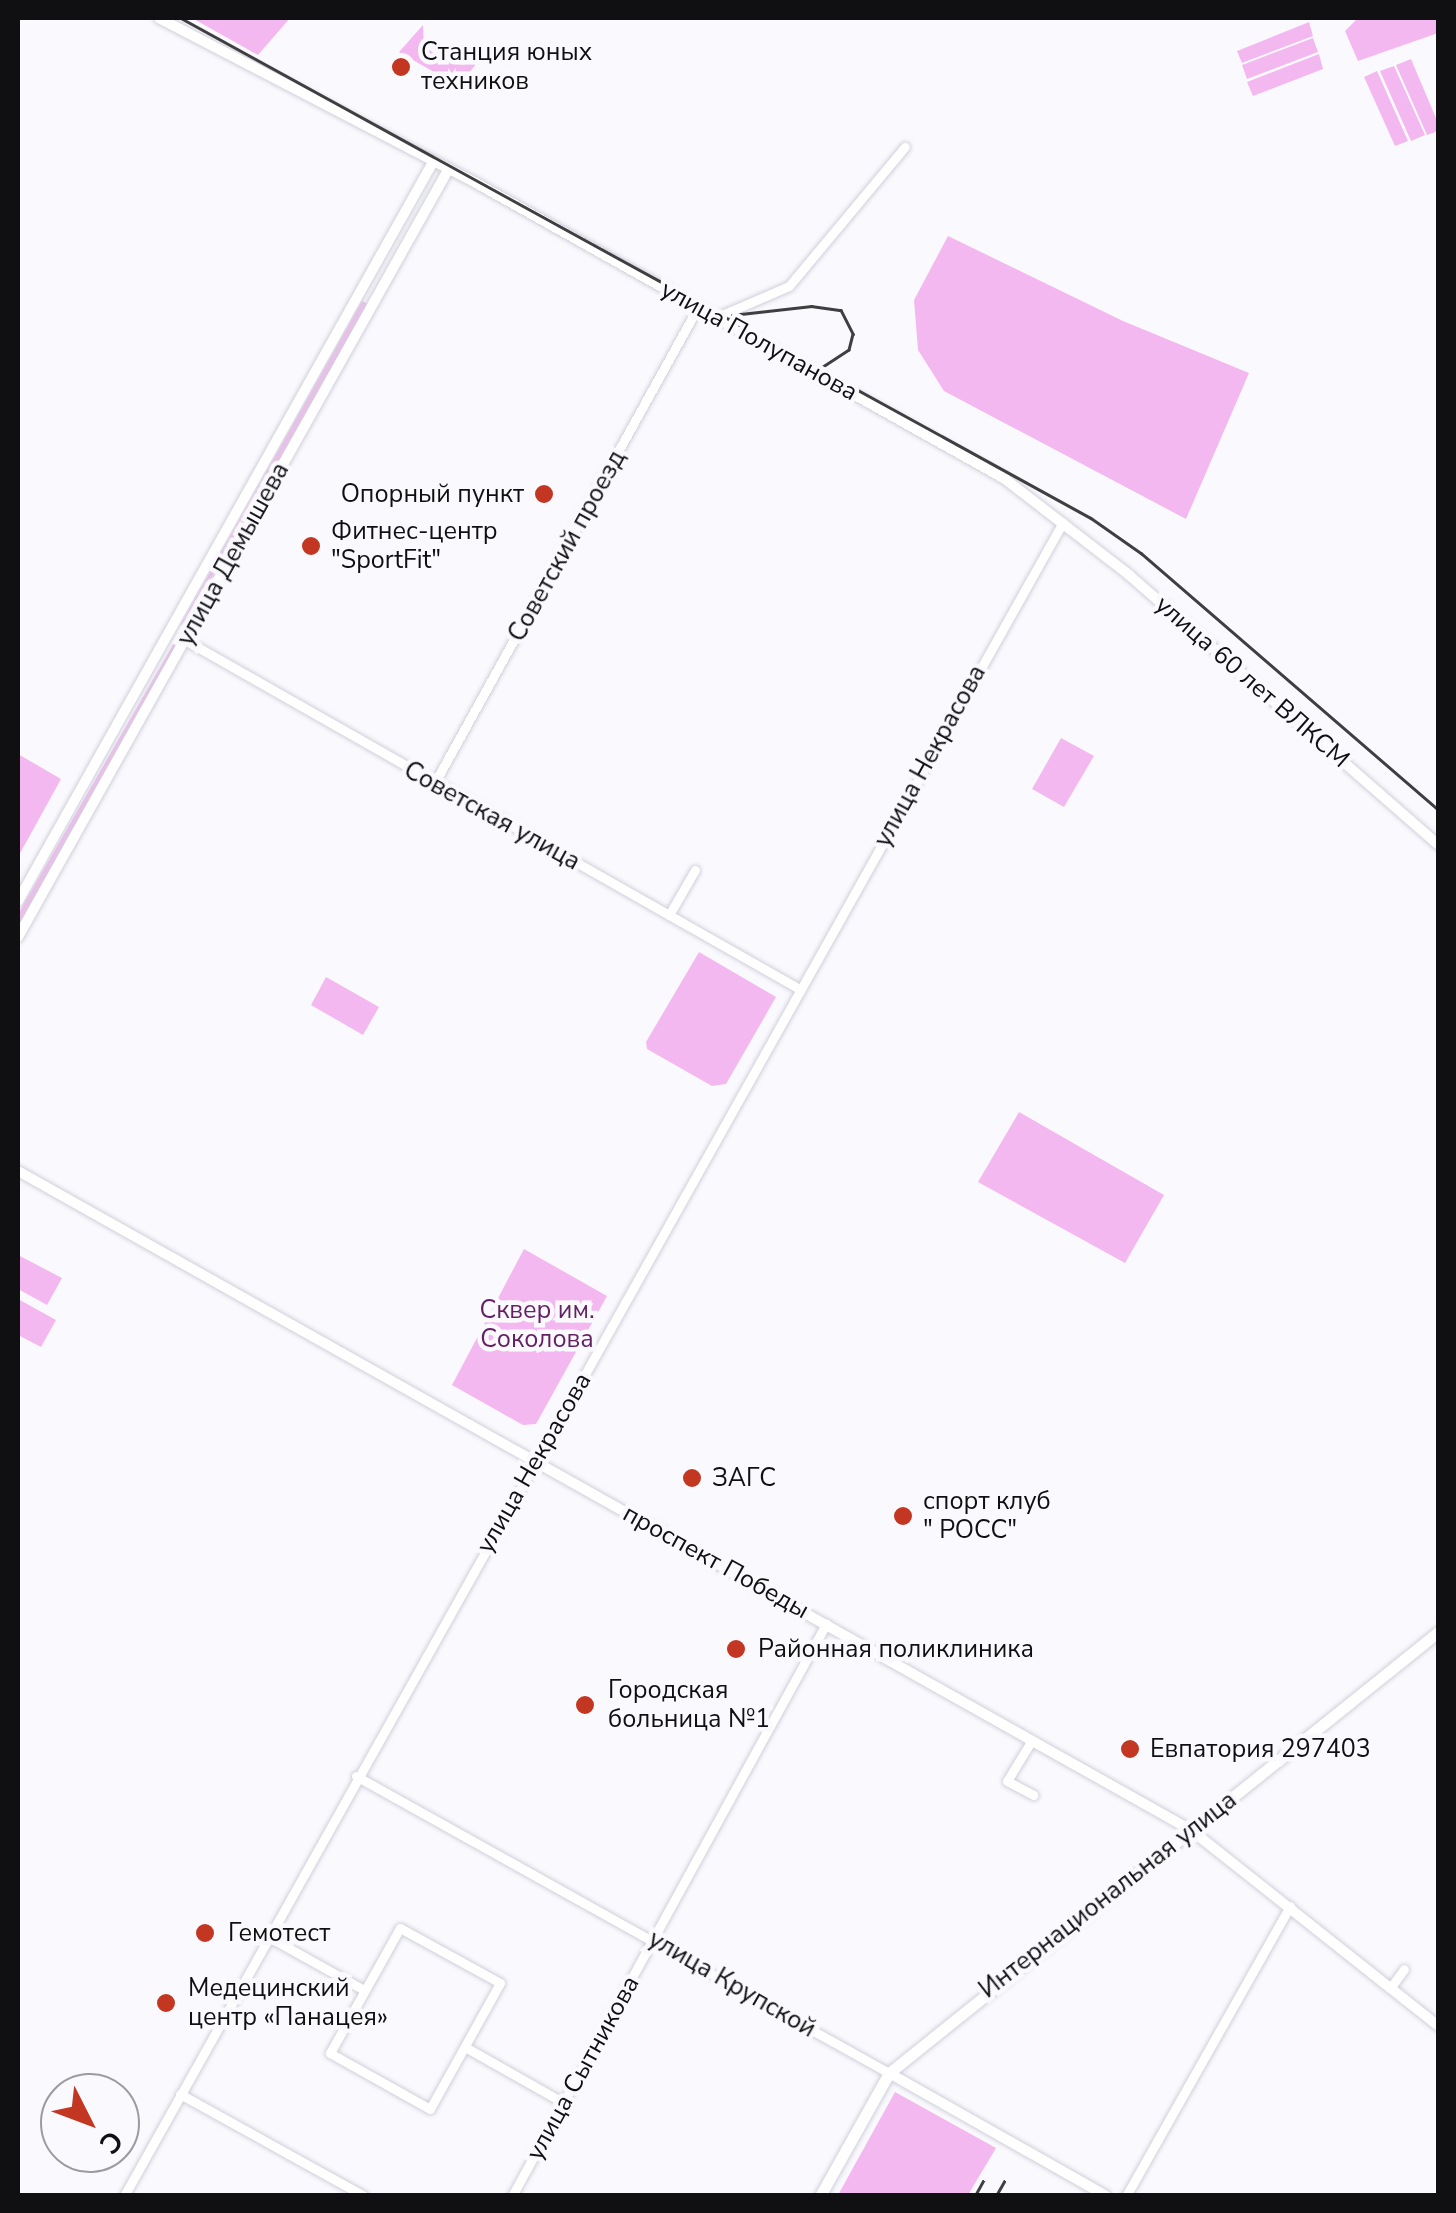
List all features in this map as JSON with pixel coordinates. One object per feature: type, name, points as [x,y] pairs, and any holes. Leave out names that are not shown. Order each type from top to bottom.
[{"type":"main road","name":"Интернациональная улица","points":[[820,2196],[888,2074],[1438,1632]]},
{"type":"street","points":[[159,18],[433,162]]},
{"type":"street","points":[[717,316],[790,286],[905,147]]},
{"type":"street","name":"улица Полупанова","points":[[433,162],[1005,479],[1063,522]]},
{"type":"street","name":"улица Демышева","points":[[18,901],[433,162]]},
{"type":"street","name":"улица Демышева","points":[[18,937],[448,170]]},
{"type":"street","points":[[362,290],[376,298]]},
{"type":"street","name":"Советский проезд","points":[[434,784],[698,307]]},
{"type":"street","name":"улица 60 лет ВЛКСМ","points":[[1063,522],[1438,846]]},
{"type":"street","name":"улица Некрасова","points":[[124,2196],[356,1776],[1063,522]]},
{"type":"street","points":[[169,634],[186,640]]},
{"type":"street","name":"Советская улица","points":[[186,640],[801,990]]},
{"type":"street","points":[[668,916],[695,870]]},
{"type":"street","name":"проспект Победы","points":[[18,1170],[1190,1830],[1438,2026]]},
{"type":"street","name":"улица Сытникова","points":[[512,2196],[826,1624]]},
{"type":"street","points":[[1032,1740],[1007,1781],[1033,1795]]},
{"type":"street","name":"улица Крупской","points":[[356,1776],[655,1940],[1091,2192],[1106,2196]]},
{"type":"street","points":[[1126,2196],[1290,1906]]},
{"type":"street","points":[[400,1928],[500,1983],[465,2047],[430,2108],[330,2054],[400,1928]]},
{"type":"street","points":[[267,1936],[364,1990]]},
{"type":"street","points":[[1391,1987],[1404,1969]]},
{"type":"street","points":[[465,2047],[564,2103]]},
{"type":"street","points":[[180,2094],[364,2196]]},
{"type":"green space","points":[[192,18],[290,18],[258,55]]},
{"type":"green space","points":[[1358,18],[1438,18],[1438,33],[1358,61],[1345,31]]},
{"type":"green space","points":[[1309,22],[1313,36],[1242,63],[1237,51]]},
{"type":"green space","points":[[423,25],[424,46],[439,57],[483,56],[462,81],[455,84],[399,52]]},
{"type":"green space","points":[[1313,38],[1318,52],[1247,79],[1242,65]]},
{"type":"green space","points":[[1319,54],[1323,69],[1253,96],[1247,82]]},
{"type":"green space","points":[[1411,59],[1438,123],[1438,131],[1427,135],[1396,65]]},
{"type":"green space","points":[[1394,66],[1425,135],[1411,141],[1380,71]]},
{"type":"green space","points":[[1377,71],[1408,141],[1395,146],[1364,77]]},
{"type":"green space","points":[[948,236],[1123,321],[1249,373],[1186,519],[944,391],[918,350],[914,300]]},
{"type":"green space","points":[[362,301],[368,304],[183,628],[181,624]]},
{"type":"green space","points":[[174,643],[176,648],[18,927],[18,914]]},
{"type":"green space","points":[[1061,738],[1094,756],[1064,807],[1032,789]]},
{"type":"green space","points":[[18,754],[61,779],[18,857]]},
{"type":"green space","points":[[699,952],[776,997],[726,1084],[712,1086],[647,1049],[646,1042]]},
{"type":"green space","points":[[326,977],[379,1007],[363,1035],[311,1005]]},
{"type":"green space","points":[[1019,1112],[1164,1195],[1125,1263],[978,1182]]},
{"type":"green space","name":"Сквер им. Соколова","points":[[524,1249],[607,1296],[536,1424],[523,1425],[452,1385]]},
{"type":"green space","points":[[18,1255],[62,1278],[47,1305],[18,1289]]},
{"type":"green space","points":[[18,1299],[56,1320],[41,1347],[18,1335]]},
{"type":"green space","points":[[895,2092],[996,2148],[968,2195],[838,2195]]},
{"type":"tram line","points":[[181,18],[1091,518],[1141,553],[1438,809]]},
{"type":"tram line","points":[[732,315],[811,306],[841,310],[853,334],[849,350],[824,366]]},
{"type":"railway","points":[[975,2196],[991,2167]]},
{"type":"railway","points":[[996,2196],[1008,2175]]},
{"type":"place","name":"Станция юных техников","points":[[401,67]]},
{"type":"place","name":"Опорный пункт","points":[[544,494]]},
{"type":"place","name":"Фитнес-центр \"SportFit\"","points":[[311,546]]},
{"type":"place","name":"ЗАГС","points":[[692,1478]]},
{"type":"place","name":"спорт клуб \" РОСС\"","points":[[903,1516]]},
{"type":"place","name":"Районная поликлиника","points":[[736,1649]]},
{"type":"place","name":"Городская больница №1","points":[[585,1705]]},
{"type":"place","name":"Евпатория 297403","points":[[1130,1749]]},
{"type":"place","name":"Гемотест","points":[[205,1933]]},
{"type":"place","name":"Медецинский центр «Панацея»","points":[[166,2003]]}]
